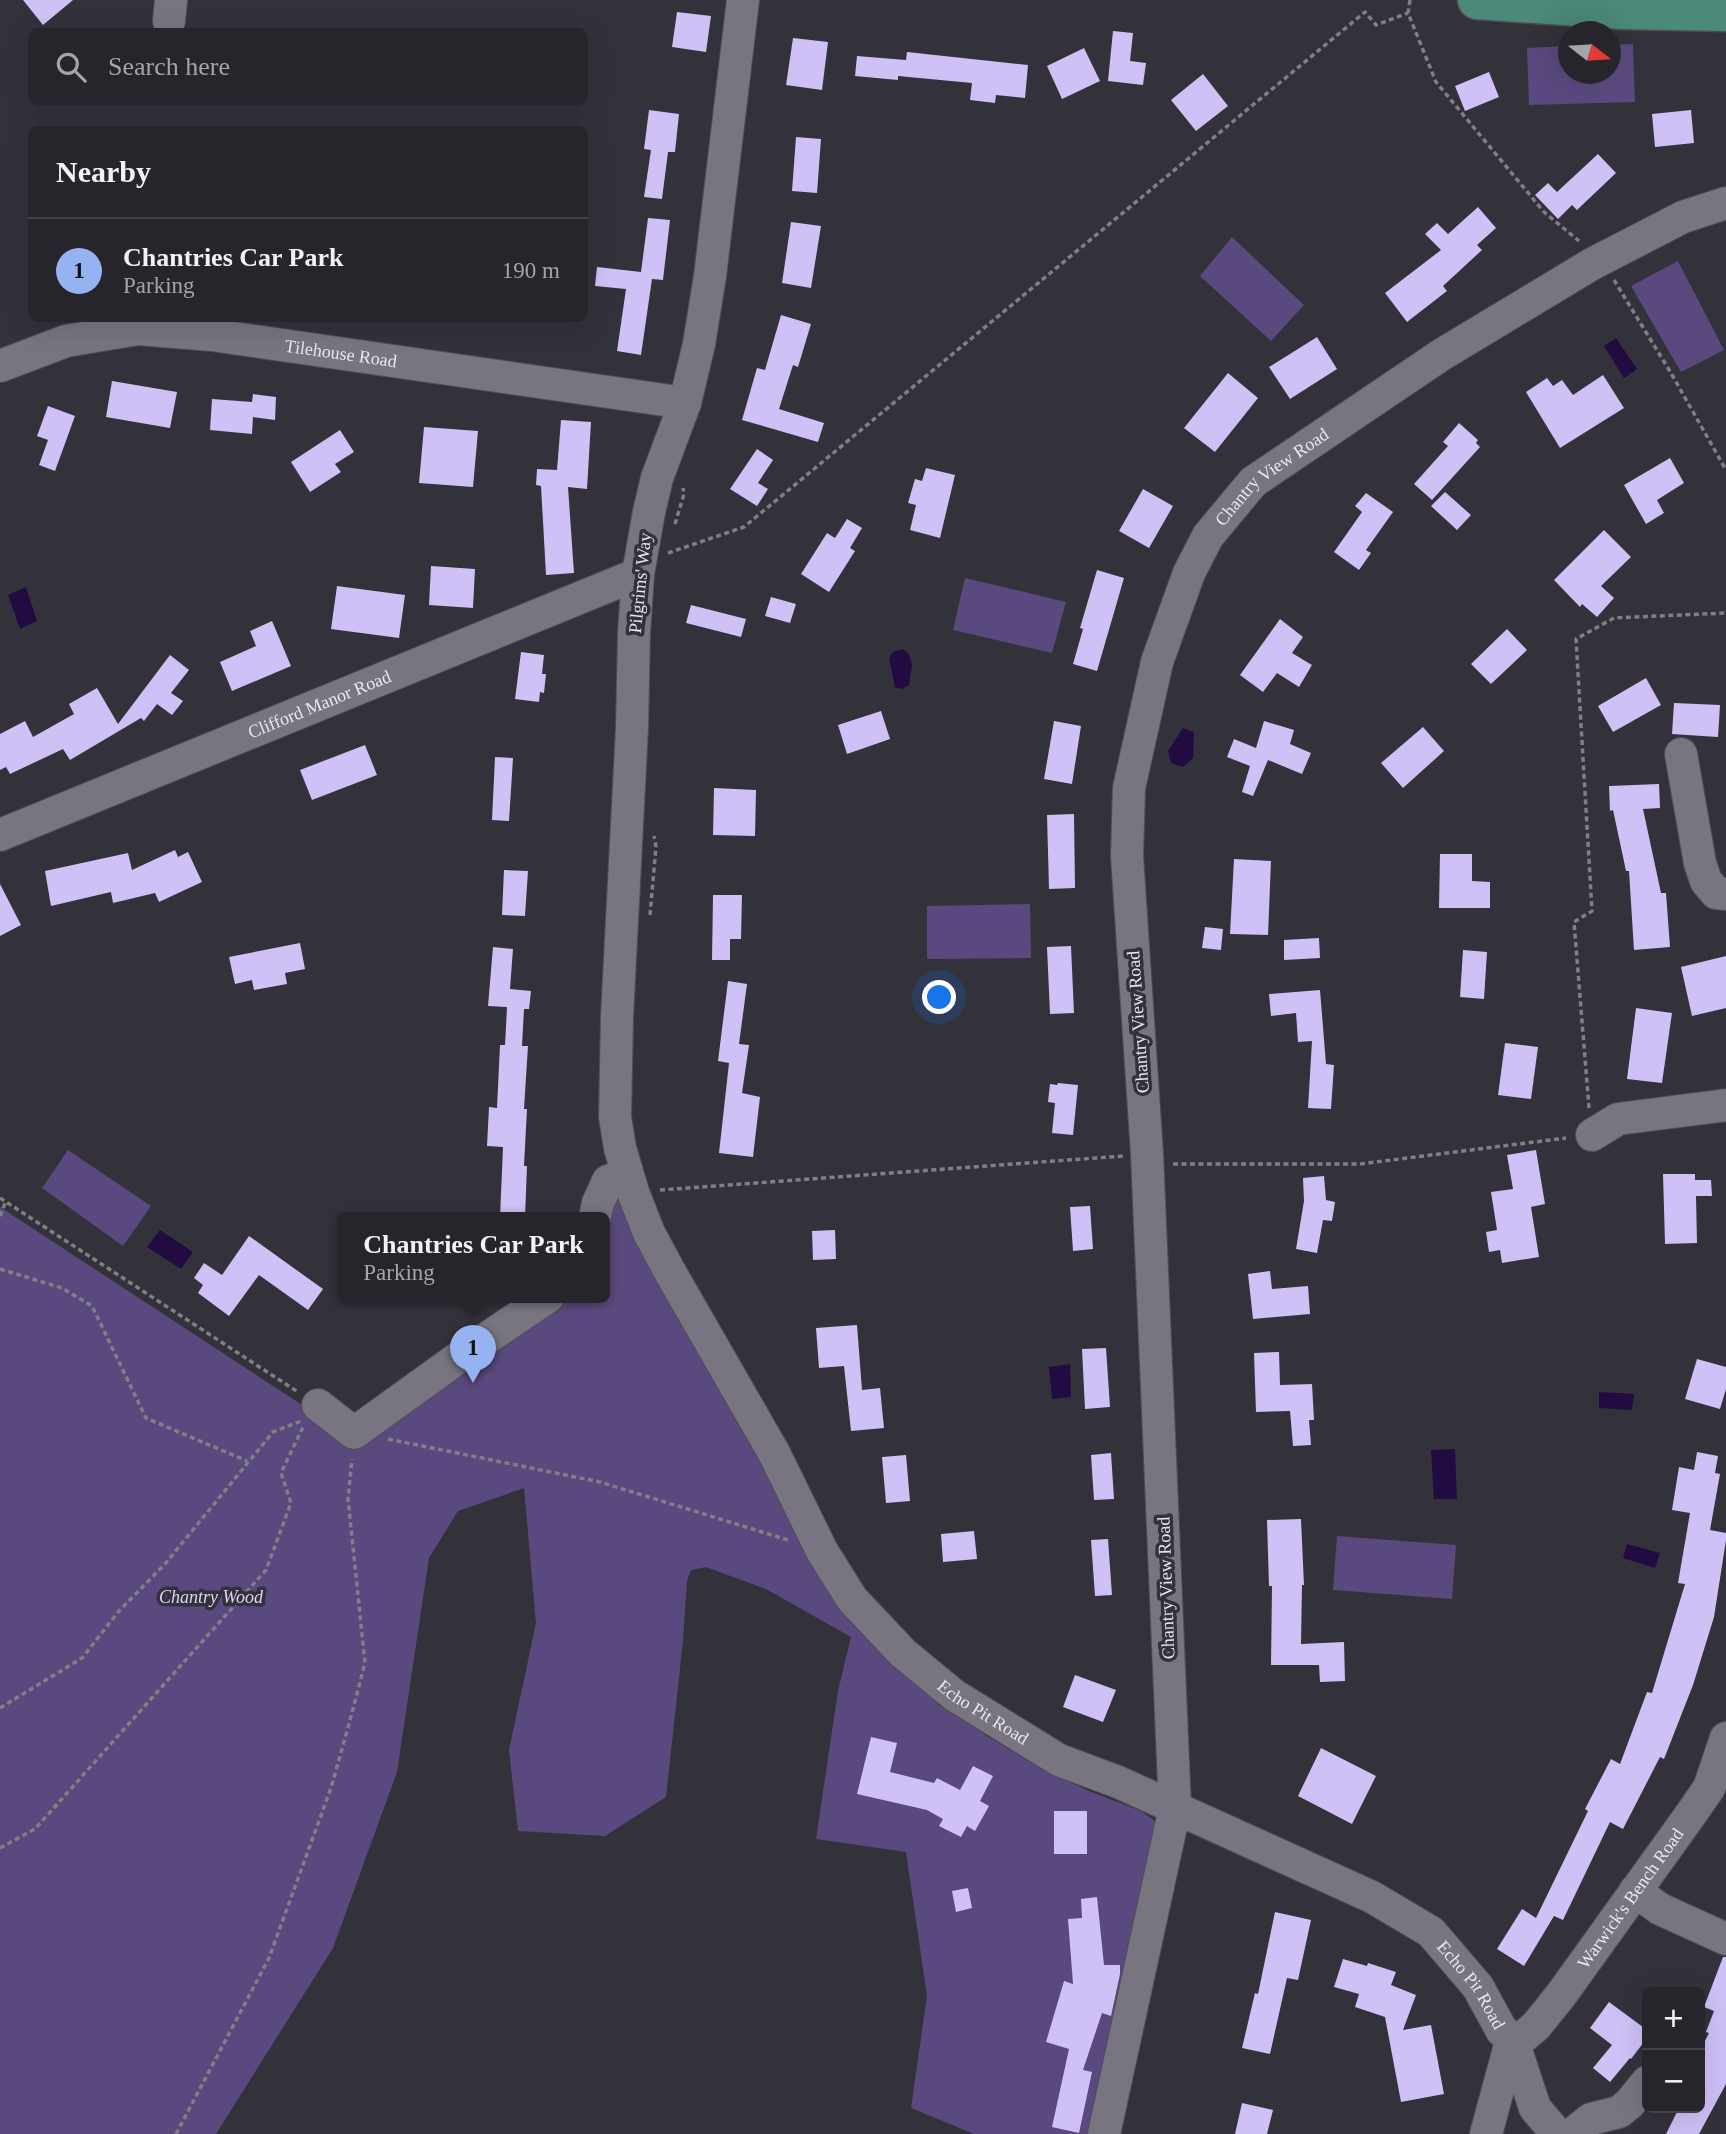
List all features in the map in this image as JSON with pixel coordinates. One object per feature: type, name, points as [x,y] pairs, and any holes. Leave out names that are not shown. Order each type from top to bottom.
[{"type":"main road","points":[[1477,0],[1623,10],[1726,12]]},
{"type":"street","name":"Pilgrims' Way","points":[[630,1183],[615,1117],[634,634],[640,560],[657,478],[685,403],[699,344],[743,0]]},
{"type":"street","name":"Chantry View Road","points":[[1104,2134],[1175,1808],[1147,1154],[1128,856],[1128,799],[1157,662],[1189,573],[1208,536],[1253,482],[1441,355],[1601,259],[1683,217],[1726,203]]},
{"type":"street","name":"Tilehouse Road","points":[[0,366],[66,341],[138,329],[212,335],[685,403]]},
{"type":"street","name":"Clifford Manor Road","points":[[0,835],[640,560]]},
{"type":"street","points":[[1681,754],[1700,863],[1706,881],[1716,893],[1726,894]]},
{"type":"street","points":[[1592,1135],[1618,1119],[1726,1105]]},
{"type":"street","points":[[596,1212],[608,1181],[630,1183]]},
{"type":"street","name":"Echo Pit Road","points":[[630,1183],[659,1253],[774,1453],[822,1551],[852,1599],[904,1653],[954,1695],[1059,1760],[1118,1782],[1372,1897],[1431,1932],[1478,1987],[1502,2031],[1512,2039],[1535,2108],[1557,2134]]},
{"type":"street","points":[[318,1405],[354,1433],[396,1412],[506,1333],[541,1303]]},
{"type":"street","name":"Warwick's Bench Road","points":[[1512,2039],[1524,2036],[1536,2026],[1709,1788],[1726,1738]]},
{"type":"street","points":[[1635,1891],[1660,1909],[1726,1939]]},
{"type":"street","points":[[1486,2134],[1512,2039]]},
{"type":"street","points":[[1572,2134],[1591,2119],[1619,2112],[1642,2088]]},
{"type":"path","points":[[1410,0],[1408,13],[1436,82],[1544,212],[1601,259],[1671,373],[1726,470]]},
{"type":"path","points":[[640,560],[670,553],[744,527],[1365,12],[1376,26],[1408,13]]},
{"type":"path","points":[[630,1183],[1147,1154],[1160,1164],[1360,1164],[1592,1135],[1574,922],[1592,911],[1576,639],[1614,618],[1726,613]]},
{"type":"path","points":[[0,1198],[318,1405]]},
{"type":"path","points":[[0,1216],[6,1201]]},
{"type":"path","points":[[0,1269],[62,1288],[92,1306],[146,1418],[247,1461]]},
{"type":"path","points":[[0,1708],[82,1658],[119,1611],[173,1554],[272,1432],[306,1419],[281,1473],[290,1503],[266,1570],[34,1829],[0,1848]]},
{"type":"path","points":[[176,2134],[269,1958],[331,1788],[365,1663],[348,1499],[354,1433],[436,1447],[600,1482],[822,1551]]},
{"type":"green space","points":[[1633,44],[1635,102],[1529,105],[1527,48],[1558,46],[1558,84],[1621,84],[1621,45]]},
{"type":"green space","points":[[1232,237],[1304,305],[1271,341],[1200,276]]},
{"type":"green space","points":[[1678,261],[1724,350],[1681,372],[1631,286]]},
{"type":"green space","points":[[965,578],[1066,602],[1052,653],[953,630]]},
{"type":"green space","points":[[1030,904],[1031,958],[927,959],[927,906]]},
{"type":"green space","points":[[68,1150],[151,1206],[123,1246],[42,1188]]},
{"type":"green space","name":"Chantry Wood","points":[[622,1191],[624,1200],[927,1691],[940,1706],[1042,1769],[1141,1811],[1158,1823],[1092,2134],[974,2134],[911,2108],[927,1996],[906,1852],[816,1839],[838,1691],[851,1637],[766,1589],[706,1567],[691,1570],[687,1581],[666,1797],[605,1836],[518,1831],[509,1750],[536,1623],[524,1488],[458,1511],[429,1558],[397,1772],[333,1948],[216,2134],[0,2134],[0,1207],[348,1435],[513,1303],[610,1303],[610,1212],[607,1212]]},
{"type":"green space","points":[[1337,1536],[1456,1545],[1452,1599],[1333,1590]]},
{"type":"shaded area","points":[[1616,338],[1637,369],[1624,378],[1604,346]]},
{"type":"shaded area","points":[[26,587],[37,621],[20,629],[8,595]]},
{"type":"shaded area","points":[[903,649],[909,654],[912,665],[909,685],[902,689],[895,687],[889,658],[893,652]]},
{"type":"shaded area","points":[[1183,728],[1194,732],[1193,758],[1183,767],[1171,763],[1168,751]]},
{"type":"shaded area","points":[[160,1230],[193,1252],[181,1269],[147,1247]]},
{"type":"shaded area","points":[[1070,1364],[1071,1397],[1052,1399],[1049,1367]]},
{"type":"shaded area","points":[[1599,1392],[1634,1394],[1632,1410],[1599,1408]]},
{"type":"shaded area","points":[[1455,1449],[1457,1499],[1434,1499],[1431,1450]]},
{"type":"shaded area","points":[[1627,1544],[1660,1553],[1655,1568],[1623,1558]]},
{"type":"building","points":[[23,0],[73,0],[43,25]]},
{"type":"building","points":[[677,12],[711,16],[706,52],[672,47]]},
{"type":"building","points":[[1113,31],[1133,33],[1130,61],[1146,63],[1143,85],[1108,81]]},
{"type":"building","points":[[793,38],[828,42],[822,90],[786,85]]},
{"type":"building","points":[[1084,48],[1100,81],[1062,99],[1047,66]]},
{"type":"building","points":[[907,52],[1028,65],[1025,98],[996,95],[995,103],[970,100],[972,83],[898,76],[898,80],[855,76],[857,56],[906,60]]},
{"type":"building","points":[[1489,72],[1499,97],[1465,111],[1455,86]]},
{"type":"building","points":[[1203,74],[1228,106],[1196,131],[1171,100]]},
{"type":"building","points":[[649,110],[679,114],[675,152],[668,152],[662,199],[644,197],[651,150],[644,149]]},
{"type":"building","points":[[1691,110],[1694,143],[1655,147],[1652,114]]},
{"type":"building","points":[[796,137],[821,139],[817,193],[792,191]]},
{"type":"building","points":[[1598,154],[1616,173],[1577,210],[1572,205],[1558,219],[1535,195],[1548,183],[1557,192]]},
{"type":"building","points":[[1478,207],[1496,228],[1477,245],[1482,250],[1443,286],[1447,291],[1407,322],[1385,293],[1441,250],[1425,234],[1437,223],[1448,234]]},
{"type":"building","points":[[648,218],[670,220],[663,280],[652,279],[641,355],[617,351],[626,289],[595,286],[597,267],[641,272]]},
{"type":"building","points":[[791,222],[821,226],[811,288],[782,283]]},
{"type":"building","points":[[781,315],[811,324],[798,367],[793,365],[779,409],[824,423],[818,442],[742,420],[757,368],[765,370]]},
{"type":"building","points":[[1317,337],[1337,369],[1290,399],[1269,367]]},
{"type":"building","points":[[1228,373],[1258,398],[1215,452],[1184,428]]},
{"type":"building","points":[[1603,375],[1624,408],[1560,448],[1526,392],[1547,378],[1553,386],[1562,380],[1573,395]]},
{"type":"building","points":[[112,381],[177,392],[170,428],[106,417]]},
{"type":"building","points":[[253,394],[276,397],[275,420],[253,417],[252,434],[210,430],[212,399],[252,402]]},
{"type":"building","points":[[48,406],[75,416],[55,471],[39,465],[48,440],[37,436]]},
{"type":"building","points":[[561,420],[591,422],[587,489],[568,487],[574,573],[546,575],[541,486],[536,485],[537,469],[557,470]]},
{"type":"building","points":[[1459,423],[1478,440],[1476,443],[1480,447],[1432,500],[1414,484],[1448,446],[1443,442]]},
{"type":"building","points":[[424,427],[478,431],[473,487],[419,483]]},
{"type":"building","points":[[340,430],[354,452],[335,464],[341,472],[310,492],[291,462]]},
{"type":"building","points":[[757,449],[773,460],[758,483],[768,489],[757,506],[730,489]]},
{"type":"building","points":[[1670,458],[1684,483],[1657,500],[1664,513],[1646,524],[1624,485]]},
{"type":"building","points":[[926,468],[955,475],[940,538],[910,530],[916,505],[908,503],[915,479],[922,481]]},
{"type":"building","points":[[1143,489],[1173,506],[1149,548],[1119,531]]},
{"type":"building","points":[[1445,492],[1471,515],[1457,530],[1431,506]]},
{"type":"building","points":[[1366,493],[1393,512],[1366,550],[1371,553],[1359,570],[1334,552],[1362,512],[1355,506]]},
{"type":"building","points":[[847,519],[862,528],[850,548],[855,551],[829,592],[801,574],[827,533],[835,538]]},
{"type":"building","points":[[1604,530],[1631,557],[1601,586],[1614,598],[1597,617],[1582,604],[1580,607],[1554,580]]},
{"type":"building","points":[[431,566],[475,569],[473,608],[429,605]]},
{"type":"building","points":[[1097,570],[1124,578],[1097,671],[1073,664],[1083,629],[1080,628]]},
{"type":"building","points":[[337,586],[405,595],[399,638],[331,629]]},
{"type":"building","points":[[771,597],[796,604],[790,623],[765,616]]},
{"type":"building","points":[[691,605],[746,619],[741,637],[686,623]]},
{"type":"building","points":[[1280,619],[1303,637],[1292,653],[1312,665],[1299,687],[1277,673],[1263,692],[1240,675]]},
{"type":"building","points":[[272,621],[291,666],[232,691],[220,662],[256,646],[250,631]]},
{"type":"building","points":[[1507,629],[1527,650],[1491,684],[1471,664]]},
{"type":"building","points":[[521,652],[544,655],[544,693],[540,692],[539,702],[515,699]]},
{"type":"building","points":[[170,655],[189,670],[171,693],[183,701],[172,715],[157,704],[144,721],[141,718],[70,760],[63,749],[10,774],[6,767],[0,770],[0,734],[25,721],[33,737],[74,714],[69,704],[97,688],[118,724]]},
{"type":"building","points":[[1646,678],[1661,705],[1613,732],[1598,706]]},
{"type":"building","points":[[1674,703],[1720,705],[1718,737],[1672,734]]},
{"type":"building","points":[[881,711],[890,739],[847,754],[838,725]]},
{"type":"building","points":[[1054,721],[1081,726],[1072,784],[1044,779]]},
{"type":"building","points":[[1264,721],[1294,730],[1290,744],[1311,753],[1302,774],[1268,760],[1253,796],[1242,792],[1250,766],[1227,757],[1234,739],[1256,748]]},
{"type":"building","points":[[1423,727],[1444,751],[1403,788],[1381,763]]},
{"type":"building","points":[[365,745],[377,775],[312,800],[300,770]]},
{"type":"building","points":[[495,757],[513,758],[509,821],[492,820]]},
{"type":"building","points":[[1659,784],[1660,808],[1643,809],[1661,893],[1666,893],[1670,947],[1634,950],[1629,871],[1626,871],[1613,810],[1610,811],[1609,786]]},
{"type":"building","points":[[714,788],[756,790],[755,836],[713,835]]},
{"type":"building","points":[[1074,814],[1075,888],[1049,889],[1047,815]]},
{"type":"building","points":[[175,850],[178,857],[188,852],[202,882],[159,902],[155,893],[113,903],[111,892],[51,906],[45,871],[128,853],[132,870]]},
{"type":"building","points":[[1440,854],[1472,854],[1472,881],[1490,882],[1490,908],[1439,908]]},
{"type":"building","points":[[1234,859],[1271,861],[1268,935],[1230,934]]},
{"type":"building","points":[[504,870],[528,871],[525,916],[502,915]]},
{"type":"building","points":[[0,884],[21,925],[0,936]]},
{"type":"building","points":[[713,895],[742,895],[741,939],[730,939],[730,960],[712,960]]},
{"type":"building","points":[[1205,927],[1223,929],[1221,950],[1202,948]]},
{"type":"building","points":[[1319,938],[1320,958],[1284,960],[1284,940]]},
{"type":"building","points":[[300,943],[305,969],[285,973],[287,984],[254,990],[252,980],[235,984],[229,957]]},
{"type":"building","points":[[1071,946],[1074,1013],[1050,1014],[1047,947]]},
{"type":"building","points":[[493,947],[513,949],[510,989],[531,991],[529,1009],[524,1009],[522,1046],[528,1046],[524,1109],[527,1109],[525,1212],[500,1212],[503,1147],[487,1146],[489,1107],[497,1108],[500,1045],[505,1045],[507,1007],[488,1006]]},
{"type":"building","points":[[1463,950],[1487,952],[1484,999],[1460,997]]},
{"type":"building","points":[[1726,956],[1726,1008],[1692,1016],[1681,967]]},
{"type":"building","points":[[728,981],[747,984],[739,1044],[749,1045],[742,1093],[760,1097],[753,1157],[719,1153],[729,1063],[718,1061]]},
{"type":"building","points":[[1320,990],[1326,1064],[1334,1065],[1331,1109],[1308,1108],[1312,1041],[1298,1042],[1296,1013],[1271,1016],[1269,994]]},
{"type":"building","points":[[1636,1008],[1672,1013],[1662,1083],[1627,1079]]},
{"type":"building","points":[[1505,1043],[1538,1047],[1531,1099],[1498,1095]]},
{"type":"building","points":[[1050,1084],[1078,1085],[1073,1135],[1052,1133],[1055,1103],[1048,1102]]},
{"type":"building","points":[[1536,1150],[1545,1204],[1531,1207],[1539,1257],[1502,1263],[1500,1250],[1489,1252],[1486,1232],[1497,1230],[1491,1192],[1513,1189],[1507,1155]]},
{"type":"building","points":[[1663,1174],[1695,1174],[1695,1180],[1711,1180],[1712,1196],[1696,1196],[1697,1243],[1665,1244]]},
{"type":"building","points":[[1324,1176],[1326,1200],[1335,1202],[1332,1221],[1323,1220],[1317,1253],[1296,1249],[1304,1201],[1303,1178]]},
{"type":"building","points":[[1090,1206],[1093,1249],[1073,1251],[1070,1207]]},
{"type":"building","points":[[835,1230],[836,1259],[813,1260],[812,1231]]},
{"type":"building","points":[[249,1236],[323,1289],[308,1310],[259,1275],[229,1316],[198,1293],[203,1285],[194,1278],[204,1263],[222,1275]]},
{"type":"building","points":[[1270,1271],[1272,1289],[1308,1286],[1310,1314],[1253,1319],[1248,1274]]},
{"type":"building","points":[[857,1325],[862,1390],[880,1388],[884,1428],[851,1431],[844,1366],[819,1368],[816,1328]]},
{"type":"building","points":[[1106,1348],[1110,1407],[1085,1409],[1082,1349]]},
{"type":"building","points":[[1279,1352],[1280,1385],[1312,1384],[1314,1420],[1309,1420],[1311,1445],[1293,1446],[1290,1411],[1256,1412],[1254,1353]]},
{"type":"building","points":[[1697,1359],[1726,1367],[1726,1389],[1720,1409],[1685,1399]]},
{"type":"building","points":[[1697,1452],[1718,1456],[1715,1473],[1720,1474],[1710,1530],[1726,1533],[1726,1540],[1714,1617],[1693,1685],[1664,1759],[1660,1757],[1623,1829],[1610,1822],[1563,1920],[1554,1916],[1524,1966],[1497,1949],[1522,1909],[1536,1918],[1588,1811],[1585,1809],[1611,1759],[1620,1764],[1647,1692],[1652,1693],[1685,1584],[1678,1583],[1690,1513],[1672,1510],[1679,1467],[1694,1470]]},
{"type":"building","points":[[1111,1453],[1114,1499],[1094,1500],[1091,1455]]},
{"type":"building","points":[[906,1455],[910,1501],[886,1503],[882,1457]]},
{"type":"building","points":[[1301,1519],[1304,1585],[1301,1644],[1344,1642],[1345,1681],[1320,1682],[1319,1665],[1271,1665],[1272,1586],[1269,1586],[1267,1520]]},
{"type":"building","points":[[974,1531],[977,1559],[943,1562],[941,1534]]},
{"type":"building","points":[[1108,1539],[1112,1595],[1095,1596],[1091,1540]]},
{"type":"building","points":[[1075,1675],[1116,1690],[1103,1722],[1063,1707]]},
{"type":"building","points":[[871,1737],[897,1743],[890,1772],[934,1783],[937,1778],[960,1790],[973,1766],[993,1776],[980,1801],[989,1806],[975,1831],[967,1826],[961,1837],[939,1826],[943,1819],[927,1810],[857,1794]]},
{"type":"building","points":[[1321,1748],[1376,1776],[1352,1824],[1298,1796]]},
{"type":"building","points":[[1054,1811],[1087,1811],[1087,1854],[1054,1854]]},
{"type":"building","points":[[968,1888],[972,1908],[956,1912],[952,1891]]},
{"type":"building","points":[[1097,1897],[1104,1965],[1120,1965],[1120,1974],[1111,2016],[1102,2013],[1083,2070],[1092,2072],[1079,2133],[1052,2127],[1069,2049],[1046,2042],[1064,1981],[1073,1984],[1068,1919],[1082,1918],[1081,1899]]},
{"type":"building","points":[[1275,1912],[1311,1920],[1298,1980],[1287,1978],[1270,2054],[1242,2048],[1255,1993],[1258,1994]]},
{"type":"building","points":[[1723,1957],[1726,1957],[1726,2084],[1699,2134],[1666,2134],[1676,2113],[1705,2113],[1705,2041],[1714,2011],[1705,2007]]},
{"type":"building","points":[[1343,1959],[1396,1972],[1391,1985],[1416,1995],[1403,2030],[1431,2025],[1444,2094],[1401,2102],[1385,2017],[1355,2007],[1359,1994],[1334,1987]]},
{"type":"building","points":[[1609,2002],[1642,2026],[1642,2045],[1610,2082],[1593,2068],[1612,2045],[1590,2028]]},
{"type":"building","points":[[1242,2103],[1273,2110],[1267,2134],[1235,2134]]},
{"type":"place","name":"Chantries Car Park","points":[[473,1383]]}]
